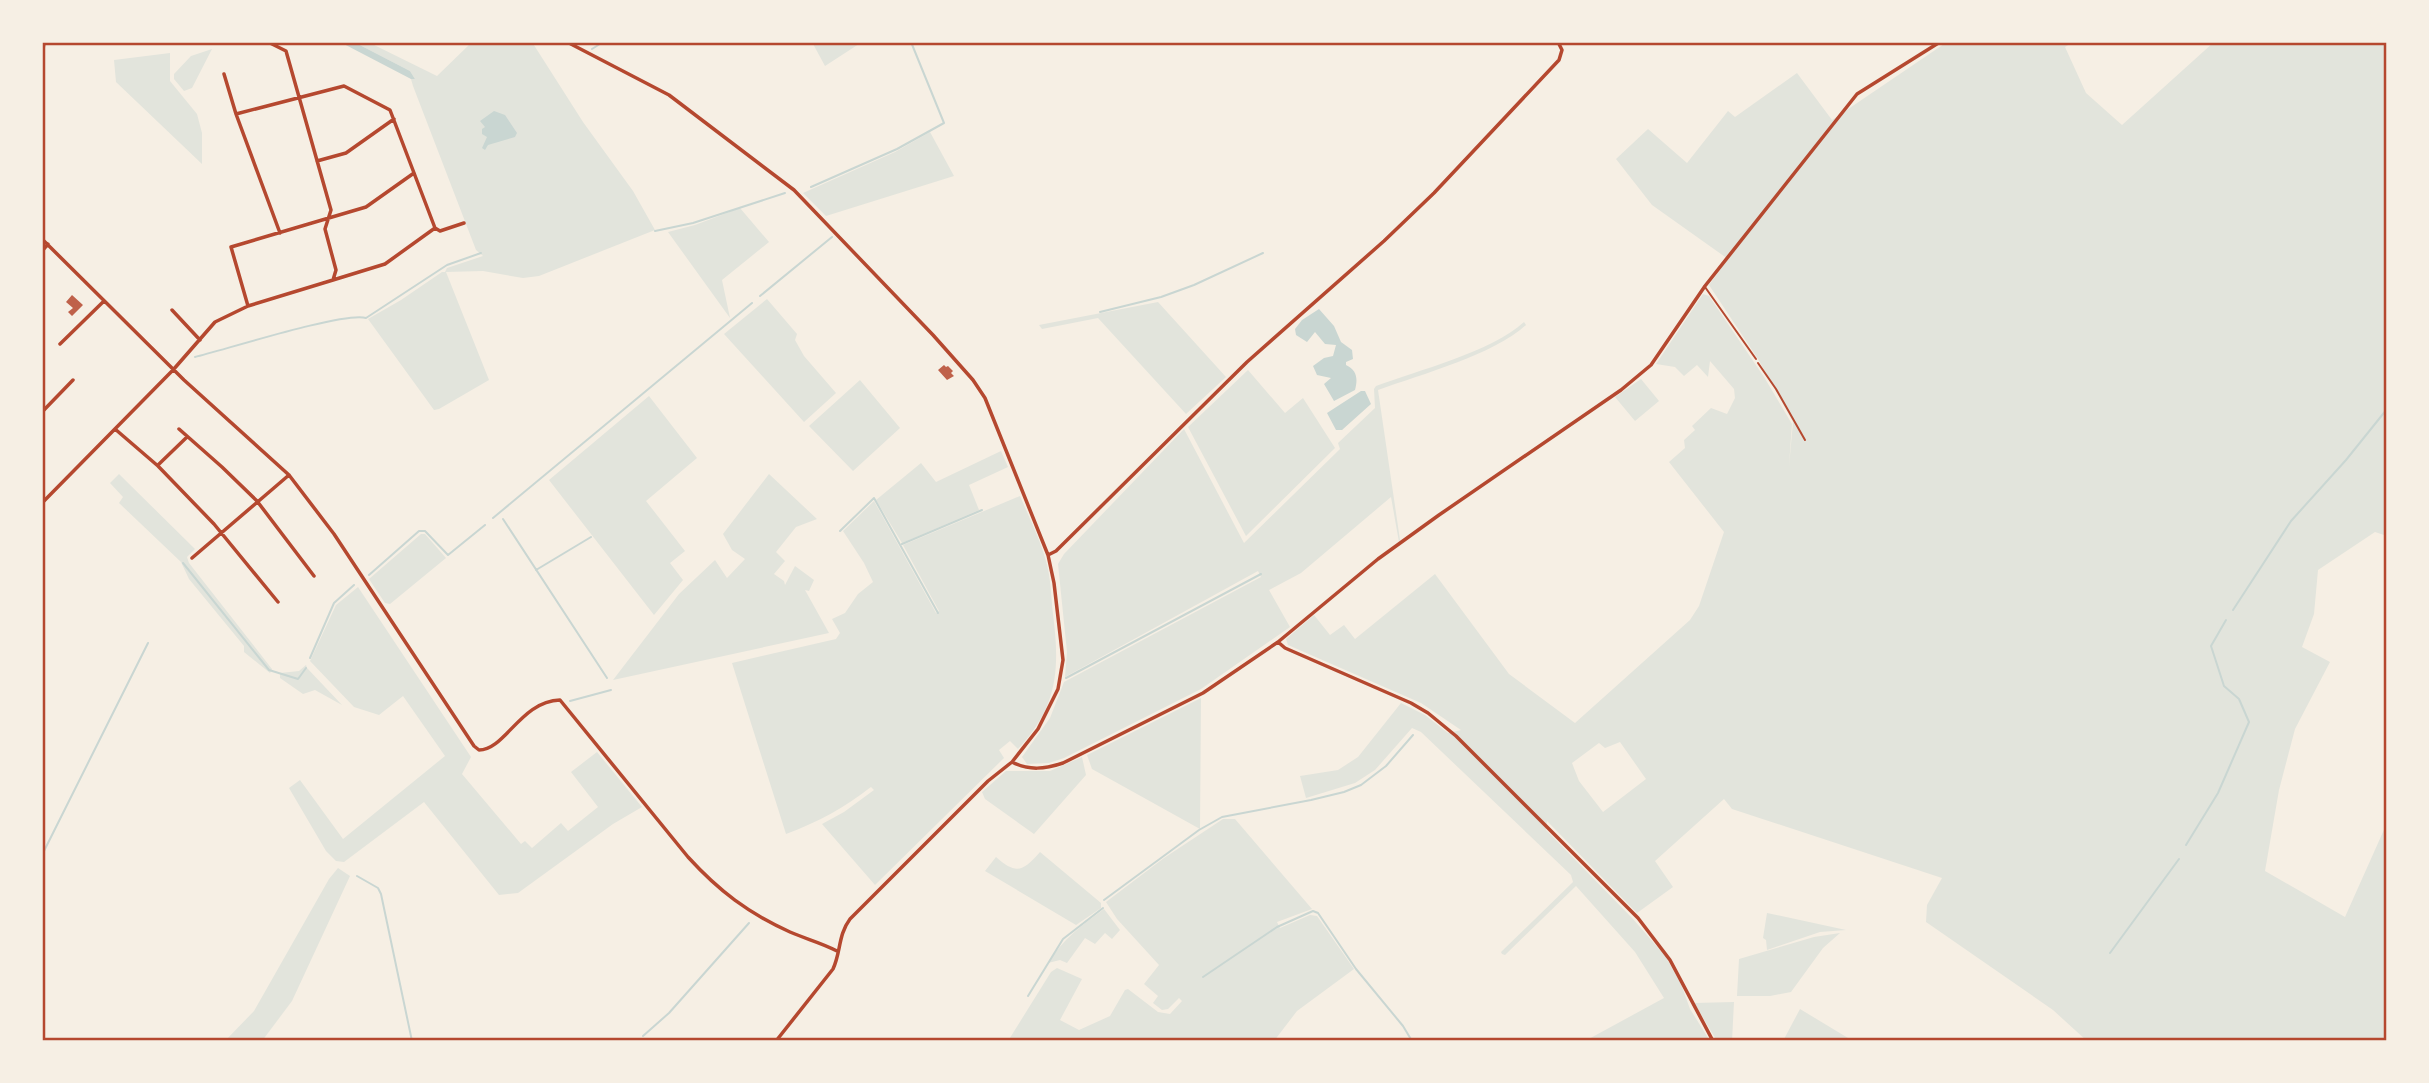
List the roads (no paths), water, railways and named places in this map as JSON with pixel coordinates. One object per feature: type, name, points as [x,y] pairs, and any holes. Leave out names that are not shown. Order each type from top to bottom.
[{"type":"street","points":[[42,57],[44,42]]},
{"type":"street","points":[[268,42],[286,51],[331,210],[325,229],[336,270],[333,280]]},
{"type":"street","points":[[567,42],[669,95],[747,153],[794,190],[886,283],[978,386],[1048,555],[1054,583],[1062,645],[1061,676],[1046,716],[1012,762],[988,780],[844,926],[833,969],[776,1041]]},
{"type":"street","points":[[1048,555],[1056,551],[1247,362],[1384,241],[1433,193],[1559,60],[1562,50],[1558,42]]},
{"type":"street","points":[[1012,762],[1022,767],[1048,768],[1203,693],[1278,642],[1378,559],[1621,390],[1651,365],[1705,286],[1857,94],[1940,42]]},
{"type":"street","points":[[224,74],[279,233]]},
{"type":"street","points":[[236,114],[344,86],[390,110],[435,228],[440,231],[464,223]]},
{"type":"street","points":[[317,161],[346,153],[394,119]]},
{"type":"street","points":[[248,306],[231,247],[366,207],[414,173]]},
{"type":"street","points":[[42,503],[173,370],[215,322],[248,306],[385,264],[435,228]]},
{"type":"street","points":[[42,239],[173,370],[289,475],[334,534],[474,746],[479,750],[489,748],[528,711],[549,700],[560,700],[710,881],[728,897],[769,922],[837,951]]},
{"type":"street","points":[[42,251],[48,244]]},
{"type":"street","points":[[60,344],[104,301]]},
{"type":"street","points":[[172,310],[200,340]]},
{"type":"street","points":[[42,412],[73,380]]},
{"type":"street","points":[[115,429],[158,466],[221,532],[278,602]]},
{"type":"street","points":[[179,429],[257,501],[314,576]]},
{"type":"street","points":[[158,466],[187,437]]},
{"type":"street","points":[[191,558],[289,475]]},
{"type":"street","points":[[1278,642],[1285,648],[1411,703],[1456,736],[1637,918],[1670,960],[1713,1041]]},
{"type":"lane","points":[[1705,286],[1756,359]]},
{"type":"waterway","points":[[592,49],[603,42]]},
{"type":"waterway","points":[[811,187],[897,149],[944,123],[911,42]]},
{"type":"waterway","points":[[655,231],[693,223],[785,193]]},
{"type":"waterway","points":[[760,296],[832,237]]},
{"type":"waterway","points":[[195,357],[311,325],[354,317],[366,318],[447,265],[481,253]]},
{"type":"waterway","points":[[1100,312],[1161,297],[1263,253]]},
{"type":"waterway","points":[[493,518],[752,303]]},
{"type":"waterway","points":[[2233,610],[2291,521],[2387,409]]},
{"type":"waterway","points":[[840,531],[874,498],[938,613]]},
{"type":"waterway","points":[[902,544],[982,510]]},
{"type":"waterway","points":[[503,519],[607,678]]},
{"type":"waterway","points":[[369,575],[419,531],[425,531],[448,555],[485,525]]},
{"type":"waterway","points":[[536,570],[591,537]]},
{"type":"waterway","points":[[183,563],[269,670],[298,679],[306,668]]},
{"type":"waterway","points":[[1066,678],[1261,574]]},
{"type":"waterway","points":[[310,658],[334,603],[354,585]]},
{"type":"waterway","points":[[2186,845],[2218,793],[2249,722],[2239,699],[2224,686],[2211,646],[2226,620]]},
{"type":"waterway","points":[[42,855],[148,643]]},
{"type":"waterway","points":[[570,701],[611,690]]},
{"type":"waterway","points":[[1104,900],[1199,830],[1222,817],[1311,800],[1361,785],[1386,766],[1413,735]]},
{"type":"waterway","points":[[2110,953],[2179,859]]},
{"type":"waterway","points":[[357,876],[378,888],[381,894],[412,1041]]},
{"type":"waterway","points":[[1028,996],[1063,939],[1103,908]]},
{"type":"waterway","points":[[1203,977],[1277,927],[1313,911],[1318,913],[1356,969],[1403,1026],[1412,1041]]},
{"type":"waterway","points":[[643,1036],[669,1013],[749,923]]}]
